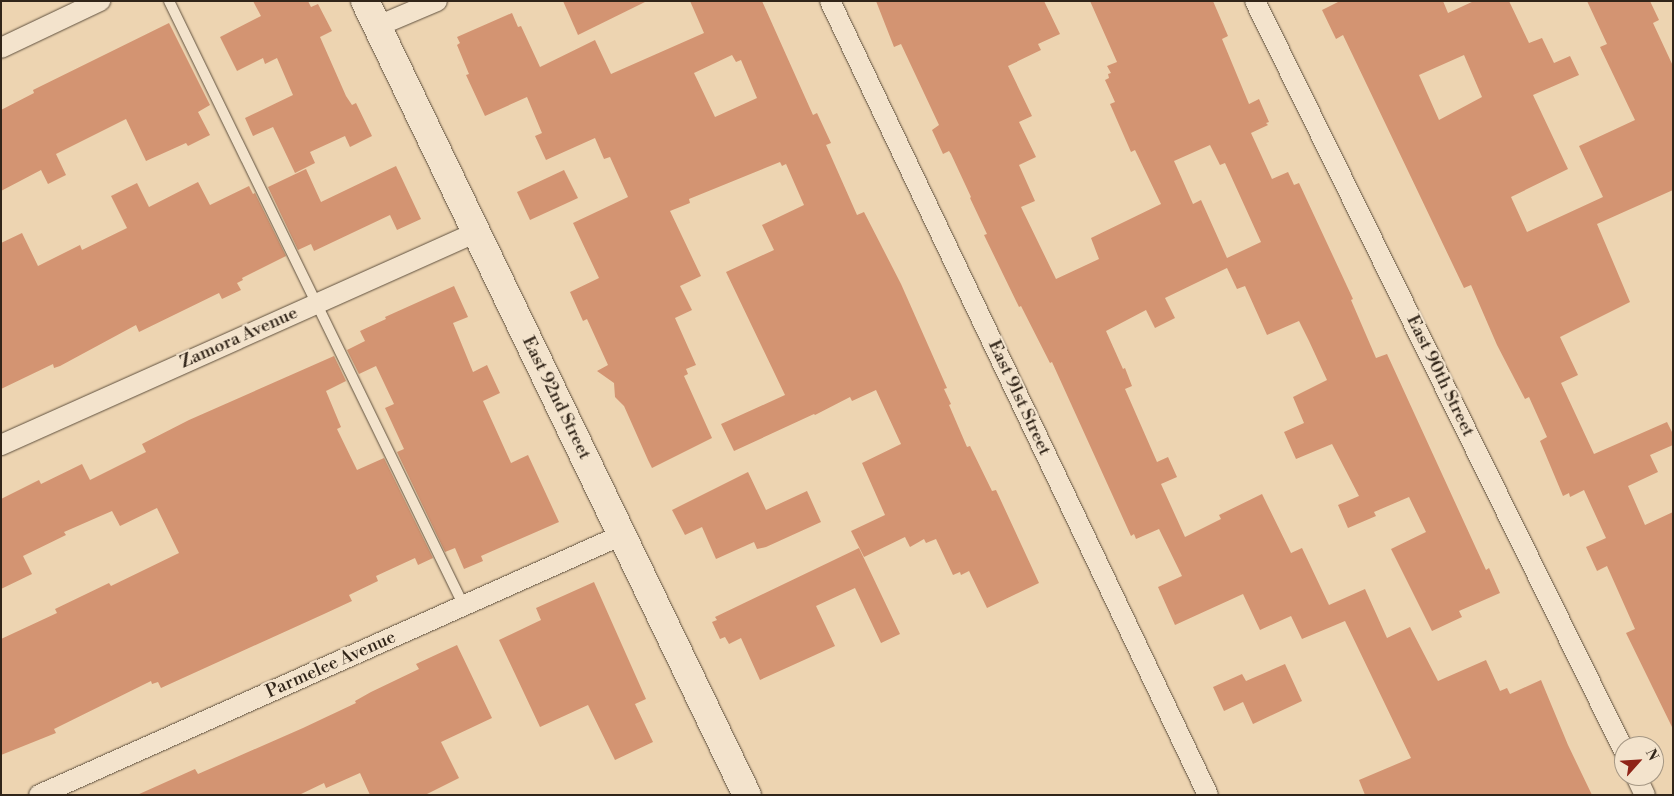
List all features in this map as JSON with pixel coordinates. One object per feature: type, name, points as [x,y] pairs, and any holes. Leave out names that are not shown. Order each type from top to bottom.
[{"type":"street","points":[[1,48],[100,1]]},
{"type":"street","name":"East 92nd Street","points":[[365,1],[747,795]]},
{"type":"street","points":[[378,26],[437,1]]},
{"type":"street","name":"East 91st Street","points":[[830,1],[1208,795]]},
{"type":"street","name":"East 90th Street","points":[[1255,1],[1617,736]]},
{"type":"street","name":"Zamora Avenue","points":[[1,445],[477,232]]},
{"type":"street","name":"Parmelee Avenue","points":[[39,795],[622,535]]},
{"type":"lane","points":[[169,1],[464,606]]},
{"type":"building","points":[[253,1],[308,1],[311,7],[318,4],[332,31],[320,37],[346,96],[352,105],[356,103],[372,136],[350,147],[345,136],[310,152],[315,163],[295,173],[273,127],[253,136],[245,118],[293,95],[277,58],[265,64],[263,58],[237,71],[220,37],[261,16]]},
{"type":"building","points":[[563,1],[647,1],[578,35]]},
{"type":"building","points":[[690,1],[762,1],[813,115],[817,113],[831,143],[826,145],[857,215],[864,212],[901,284],[947,388],[944,389],[951,404],[949,405],[967,447],[970,446],[992,491],[996,490],[1039,583],[987,608],[969,571],[961,575],[960,572],[953,575],[936,539],[926,543],[924,539],[910,547],[905,537],[864,557],[851,531],[885,515],[862,463],[901,444],[876,390],[852,401],[850,397],[815,415],[734,451],[721,424],[785,395],[726,272],[774,250],[762,225],[804,205],[786,164],[782,166],[780,162],[689,199],[690,203],[670,211],[701,276],[680,286],[692,310],[675,318],[696,365],[686,369],[688,374],[684,376],[712,438],[652,468],[624,406],[615,397],[614,383],[597,371],[608,365],[587,319],[583,321],[570,292],[599,278],[573,223],[628,197],[610,157],[604,159],[595,138],[546,160],[535,136],[542,133],[527,97],[485,116],[466,75],[469,74],[457,45],[460,43],[457,37],[512,13],[518,27],[521,26],[540,67],[595,40],[611,74],[704,33]],"holes":[[[732,55],[736,62],[741,60],[757,98],[715,117],[694,73]]]},
{"type":"building","points":[[876,1],[1044,1],[1060,34],[1038,44],[1041,50],[1008,66],[1032,116],[1019,122],[1036,157],[1019,165],[1035,201],[1021,207],[1056,279],[1099,259],[1091,238],[1161,204],[1135,150],[1131,152],[1110,104],[1115,102],[1105,80],[1109,78],[1108,74],[1111,73],[1107,66],[1117,62],[1090,1],[1213,1],[1228,36],[1222,39],[1249,104],[1259,99],[1269,122],[1266,123],[1268,125],[1251,133],[1272,179],[1288,172],[1294,185],[1299,183],[1353,299],[1351,300],[1376,358],[1387,354],[1486,570],[1489,568],[1500,593],[1459,611],[1462,617],[1432,631],[1391,549],[1426,532],[1409,497],[1374,512],[1376,516],[1348,528],[1338,505],[1359,496],[1332,444],[1296,459],[1284,432],[1304,423],[1293,397],[1327,380],[1309,341],[1299,321],[1267,335],[1245,286],[1237,289],[1227,268],[1165,298],[1175,318],[1155,328],[1146,310],[1106,331],[1123,369],[1125,368],[1132,386],[1125,389],[1157,462],[1168,457],[1177,477],[1161,484],[1185,537],[1221,519],[1219,515],[1262,494],[1291,553],[1302,548],[1329,605],[1365,589],[1387,638],[1410,627],[1438,681],[1486,660],[1500,691],[1507,688],[1510,694],[1541,680],[1568,745],[1592,795],[1365,795],[1359,780],[1411,758],[1345,621],[1302,639],[1291,616],[1260,630],[1243,594],[1175,625],[1158,587],[1182,576],[1159,529],[1136,539],[1134,534],[1131,536],[1052,362],[1050,363],[1021,306],[1019,307],[984,235],[987,234],[951,154],[949,151],[943,154],[932,130],[939,125],[901,44],[894,47]],"holes":[[[1210,145],[1220,165],[1225,163],[1261,242],[1227,258],[1201,200],[1193,204],[1174,161]]]},
{"type":"building","points":[[1340,1],[1443,1],[1448,13],[1474,1],[1509,1],[1529,43],[1542,38],[1554,63],[1570,56],[1579,75],[1533,95],[1568,169],[1511,197],[1527,232],[1603,197],[1579,146],[1635,120],[1600,47],[1607,44],[1587,1],[1650,1],[1659,20],[1653,23],[1673,66],[1673,190],[1597,224],[1630,302],[1560,337],[1578,375],[1561,383],[1594,454],[1667,422],[1673,434],[1673,445],[1650,455],[1658,472],[1628,486],[1645,525],[1673,512],[1673,729],[1626,633],[1635,629],[1607,566],[1597,571],[1586,547],[1606,538],[1584,490],[1570,497],[1569,493],[1563,496],[1540,441],[1547,437],[1529,397],[1525,399],[1497,345],[1471,285],[1464,288],[1343,35],[1336,39],[1322,10]],"holes":[[[1464,55],[1482,97],[1439,120],[1419,75]]]},
{"type":"building","points":[[169,23],[210,105],[198,112],[210,135],[188,146],[186,143],[146,161],[126,119],[56,154],[66,175],[48,184],[41,170],[1,191],[1,110],[34,93],[33,90]]},
{"type":"building","points":[[396,166],[421,219],[397,230],[390,215],[314,251],[311,244],[298,250],[268,187],[306,169],[321,202]]},
{"type":"building","points":[[564,170],[578,198],[530,220],[517,192]]},
{"type":"building","points":[[198,182],[210,205],[249,186],[253,194],[255,193],[286,256],[242,278],[243,280],[237,283],[241,290],[222,299],[219,293],[139,332],[136,325],[60,366],[54,368],[53,364],[1,389],[1,243],[22,233],[38,266],[80,245],[82,250],[127,228],[111,196],[137,183],[149,207]]},
{"type":"building","points":[[454,286],[468,317],[453,323],[473,372],[487,365],[500,393],[483,401],[511,463],[528,455],[559,522],[481,556],[483,561],[464,569],[455,548],[445,552],[397,452],[404,449],[385,408],[394,404],[376,366],[359,374],[347,350],[365,341],[360,331],[386,319],[385,317]]},
{"type":"building","points":[[334,356],[346,381],[326,391],[341,427],[337,429],[357,470],[384,458],[433,558],[418,565],[415,558],[376,576],[378,581],[349,595],[352,601],[161,688],[158,682],[152,684],[151,681],[54,729],[56,733],[1,755],[1,639],[57,613],[55,609],[109,583],[111,586],[179,553],[157,508],[120,526],[112,511],[64,532],[66,535],[23,556],[32,574],[1,589],[1,499],[39,480],[41,484],[82,464],[90,480],[146,452],[142,444],[189,420]]},
{"type":"building","points":[[748,472],[766,510],[807,491],[821,522],[766,547],[757,549],[754,542],[716,559],[702,527],[685,535],[672,510]]},
{"type":"building","points":[[859,548],[900,634],[881,643],[855,588],[816,606],[835,646],[760,680],[741,638],[729,644],[725,637],[720,639],[712,622],[717,620],[715,617]]},
{"type":"building","points":[[594,582],[646,699],[635,704],[653,742],[615,760],[588,705],[540,727],[499,640],[541,620],[536,608]]},
{"type":"building","points":[[457,645],[492,718],[441,742],[459,778],[425,795],[370,795],[360,773],[326,788],[324,783],[299,795],[137,795],[195,769],[198,774],[303,728],[356,703],[355,701],[371,692],[419,669],[416,664]]},
{"type":"building","points":[[1285,664],[1302,701],[1253,724],[1243,702],[1224,711],[1213,687],[1242,674],[1246,681]]}]
